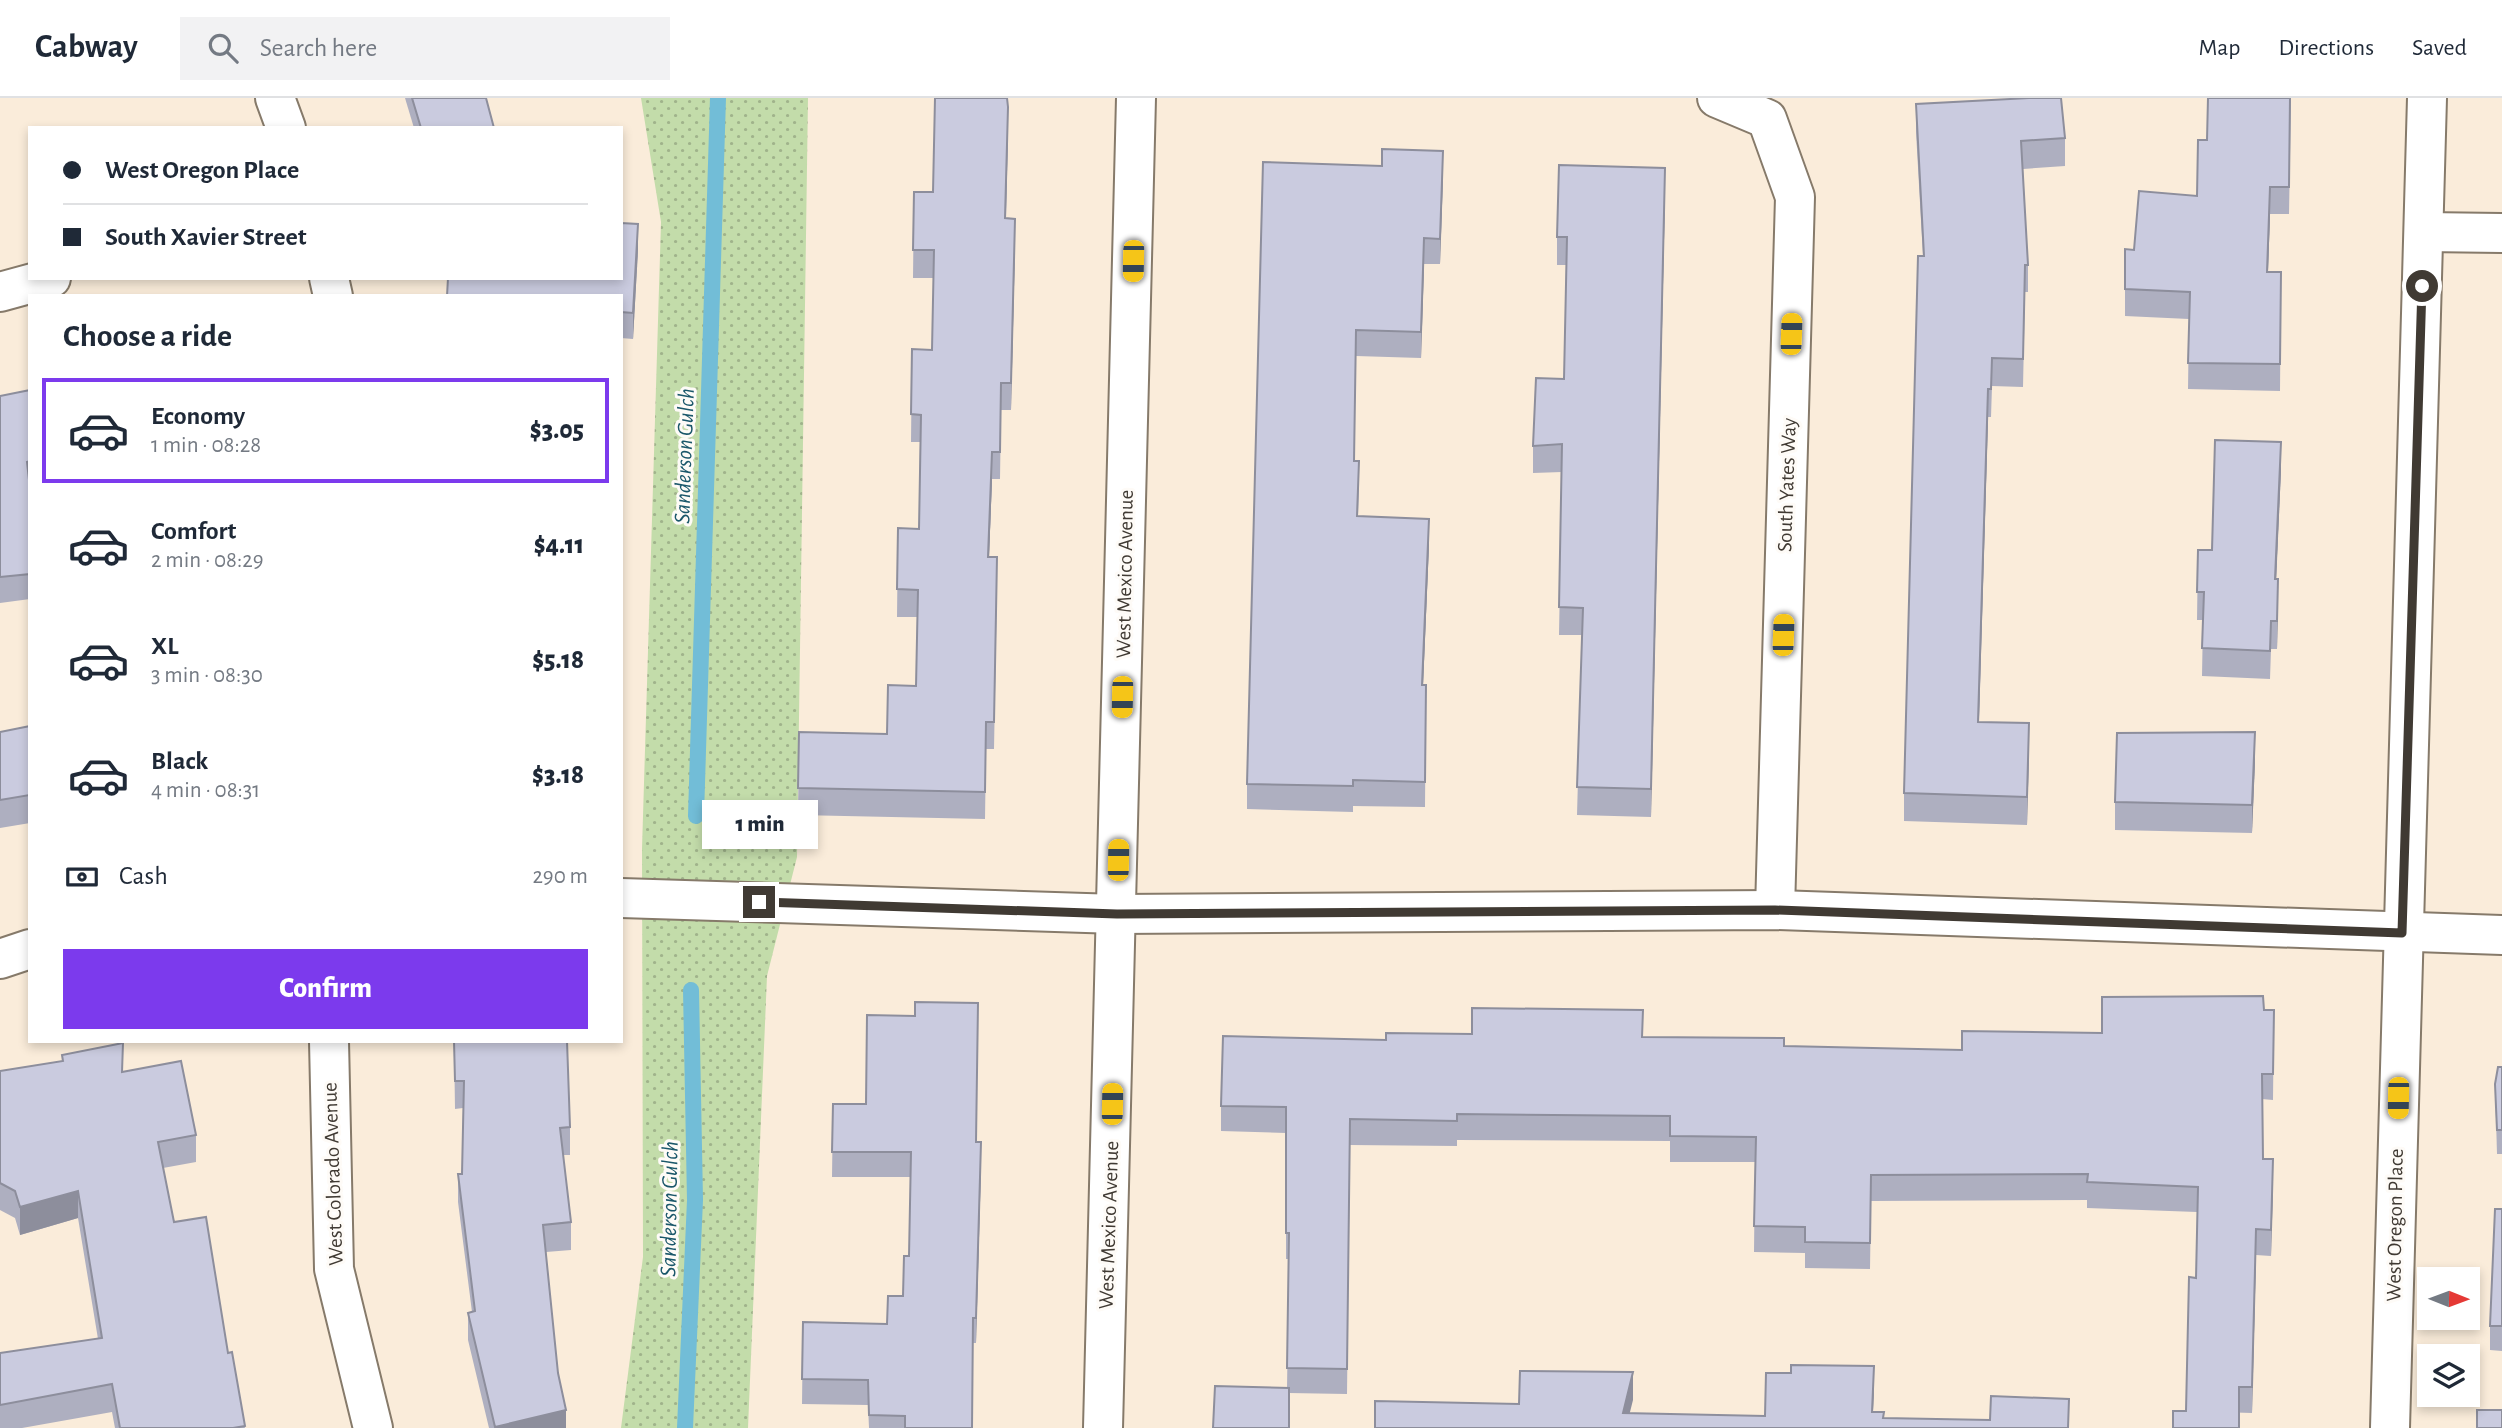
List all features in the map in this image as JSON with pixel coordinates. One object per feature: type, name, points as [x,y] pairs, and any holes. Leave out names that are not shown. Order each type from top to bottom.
[{"type":"street","points":[[275,98],[285,126]]},
{"type":"street","name":"West Mexico Avenue","points":[[1103,1428],[1136,98]]},
{"type":"street","name":"South Yates Way","points":[[1717,98],[1767,119],[1796,197],[1775,910]]},
{"type":"street","name":"West Oregon Place","points":[[2390,1428],[2427,98]]},
{"type":"street","points":[[2424,232],[2502,233]]},
{"type":"street","points":[[0,292],[44,280]]},
{"type":"street","points":[[623,898],[1117,914],[1775,910],[2502,935]]},
{"type":"street","points":[[0,959],[28,949]]},
{"type":"street","name":"West Colorado Avenue","points":[[329,1043],[334,1269],[373,1428]]},
{"type":"green space","points":[[641,98],[808,98],[797,857],[767,976],[748,1428],[621,1428],[643,1257],[642,849],[661,222]]},
{"type":"building","points":[[412,98],[486,98],[493,126],[420,126]]},
{"type":"building","points":[[935,98],[1007,98],[1008,107],[1005,218],[1015,219],[1011,383],[1001,383],[1000,452],[992,452],[988,557],[997,557],[994,722],[986,722],[985,792],[798,788],[799,732],[887,734],[888,685],[916,686],[918,590],[897,589],[898,528],[919,529],[921,415],[911,414],[912,349],[932,350],[934,250],[913,250],[914,192],[933,192]]},
{"type":"building","points":[[2061,98],[2065,138],[2021,141],[2028,265],[2025,265],[2023,359],[1992,358],[1991,389],[1988,389],[1978,722],[2029,723],[2027,797],[1904,793],[1918,256],[1924,256],[1916,104]]},
{"type":"building","points":[[2208,98],[2290,98],[2289,187],[2270,187],[2267,272],[2281,272],[2280,364],[2188,363],[2190,292],[2125,289],[2125,249],[2134,250],[2139,191],[2197,196],[2198,140],[2207,140]]},
{"type":"building","points":[[1382,149],[1443,151],[1440,239],[1424,238],[1421,332],[1356,330],[1354,461],[1359,461],[1357,516],[1429,519],[1422,685],[1426,685],[1425,782],[1353,780],[1353,786],[1247,784],[1263,162],[1382,166]]},
{"type":"building","points":[[1559,165],[1665,168],[1651,789],[1577,787],[1583,608],[1559,607],[1562,444],[1533,446],[1536,378],[1564,379],[1567,237],[1557,237]]},
{"type":"building","points":[[623,223],[638,224],[633,313],[623,312],[623,294],[447,294],[448,280],[623,280]]},
{"type":"building","points":[[28,390],[28,574],[0,577],[0,396]]},
{"type":"building","points":[[2215,440],[2281,442],[2275,579],[2278,579],[2277,621],[2271,621],[2270,651],[2202,648],[2204,592],[2197,592],[2198,550],[2212,550]]},
{"type":"building","points":[[28,726],[28,795],[0,800],[0,732]]},
{"type":"building","points":[[2255,732],[2252,805],[2115,802],[2117,733]]},
{"type":"building","points":[[2263,996],[2264,1010],[2274,1010],[2273,1074],[2262,1074],[2263,1159],[2273,1159],[2271,1230],[2256,1229],[2252,1387],[2239,1387],[2239,1428],[2173,1428],[2173,1411],[2186,1411],[2189,1277],[2196,1278],[2198,1187],[2087,1182],[2088,1174],[1871,1175],[1870,1243],[1805,1242],[1805,1227],[1754,1226],[1756,1137],[1670,1136],[1670,1116],[1457,1114],[1457,1121],[1350,1119],[1347,1369],[1287,1368],[1289,1233],[1286,1233],[1286,1107],[1221,1106],[1223,1036],[1386,1040],[1386,1033],[1472,1034],[1472,1008],[1643,1010],[1642,1037],[1784,1038],[1784,1046],[1962,1050],[1962,1031],[2102,1033],[2102,997]]},
{"type":"building","points":[[915,1002],[978,1003],[976,1142],[981,1142],[976,1318],[973,1318],[972,1428],[905,1428],[905,1416],[869,1415],[868,1380],[802,1379],[803,1322],[887,1324],[888,1296],[903,1296],[904,1256],[909,1256],[911,1152],[832,1152],[833,1104],[866,1104],[867,1015],[915,1016]]},
{"type":"building","points":[[123,1043],[122,1072],[181,1061],[196,1135],[158,1142],[174,1222],[206,1217],[228,1353],[232,1352],[245,1426],[120,1428],[112,1384],[0,1405],[0,1353],[102,1338],[78,1191],[20,1207],[15,1191],[0,1183],[0,1071],[63,1061],[62,1055]]},
{"type":"building","points":[[454,1043],[567,1043],[570,1127],[560,1128],[571,1222],[543,1225],[558,1373],[566,1410],[495,1427],[468,1313],[475,1311],[458,1174],[462,1174],[464,1081],[455,1081]]},
{"type":"building","points":[[2498,1067],[2502,1067],[2502,1130],[2497,1130],[2495,1084]]},
{"type":"building","points":[[2495,1209],[2502,1209],[2502,1326],[2490,1326]]},
{"type":"building","points":[[1791,1365],[1874,1366],[1872,1412],[1884,1412],[1883,1418],[1990,1420],[1991,1396],[2069,1399],[2068,1428],[1375,1428],[1375,1401],[1519,1404],[1520,1371],[1633,1372],[1623,1413],[1765,1416],[1766,1373],[1791,1373]]},
{"type":"building","points":[[1215,1386],[1289,1388],[1289,1428],[1213,1428]]},
{"type":"building","points":[[2477,1410],[2502,1410],[2502,1428],[2477,1428]]},
{"type":"waterway","name":"Sanderson Gulch","points":[[696,816],[718,98]]},
{"type":"waterway","name":"Sanderson Gulch","points":[[685,1428],[695,1200],[691,990]]},
{"type":"route","points":[[759,902],[1117,914],[1775,910],[2402,933],[2422,286]]}]
